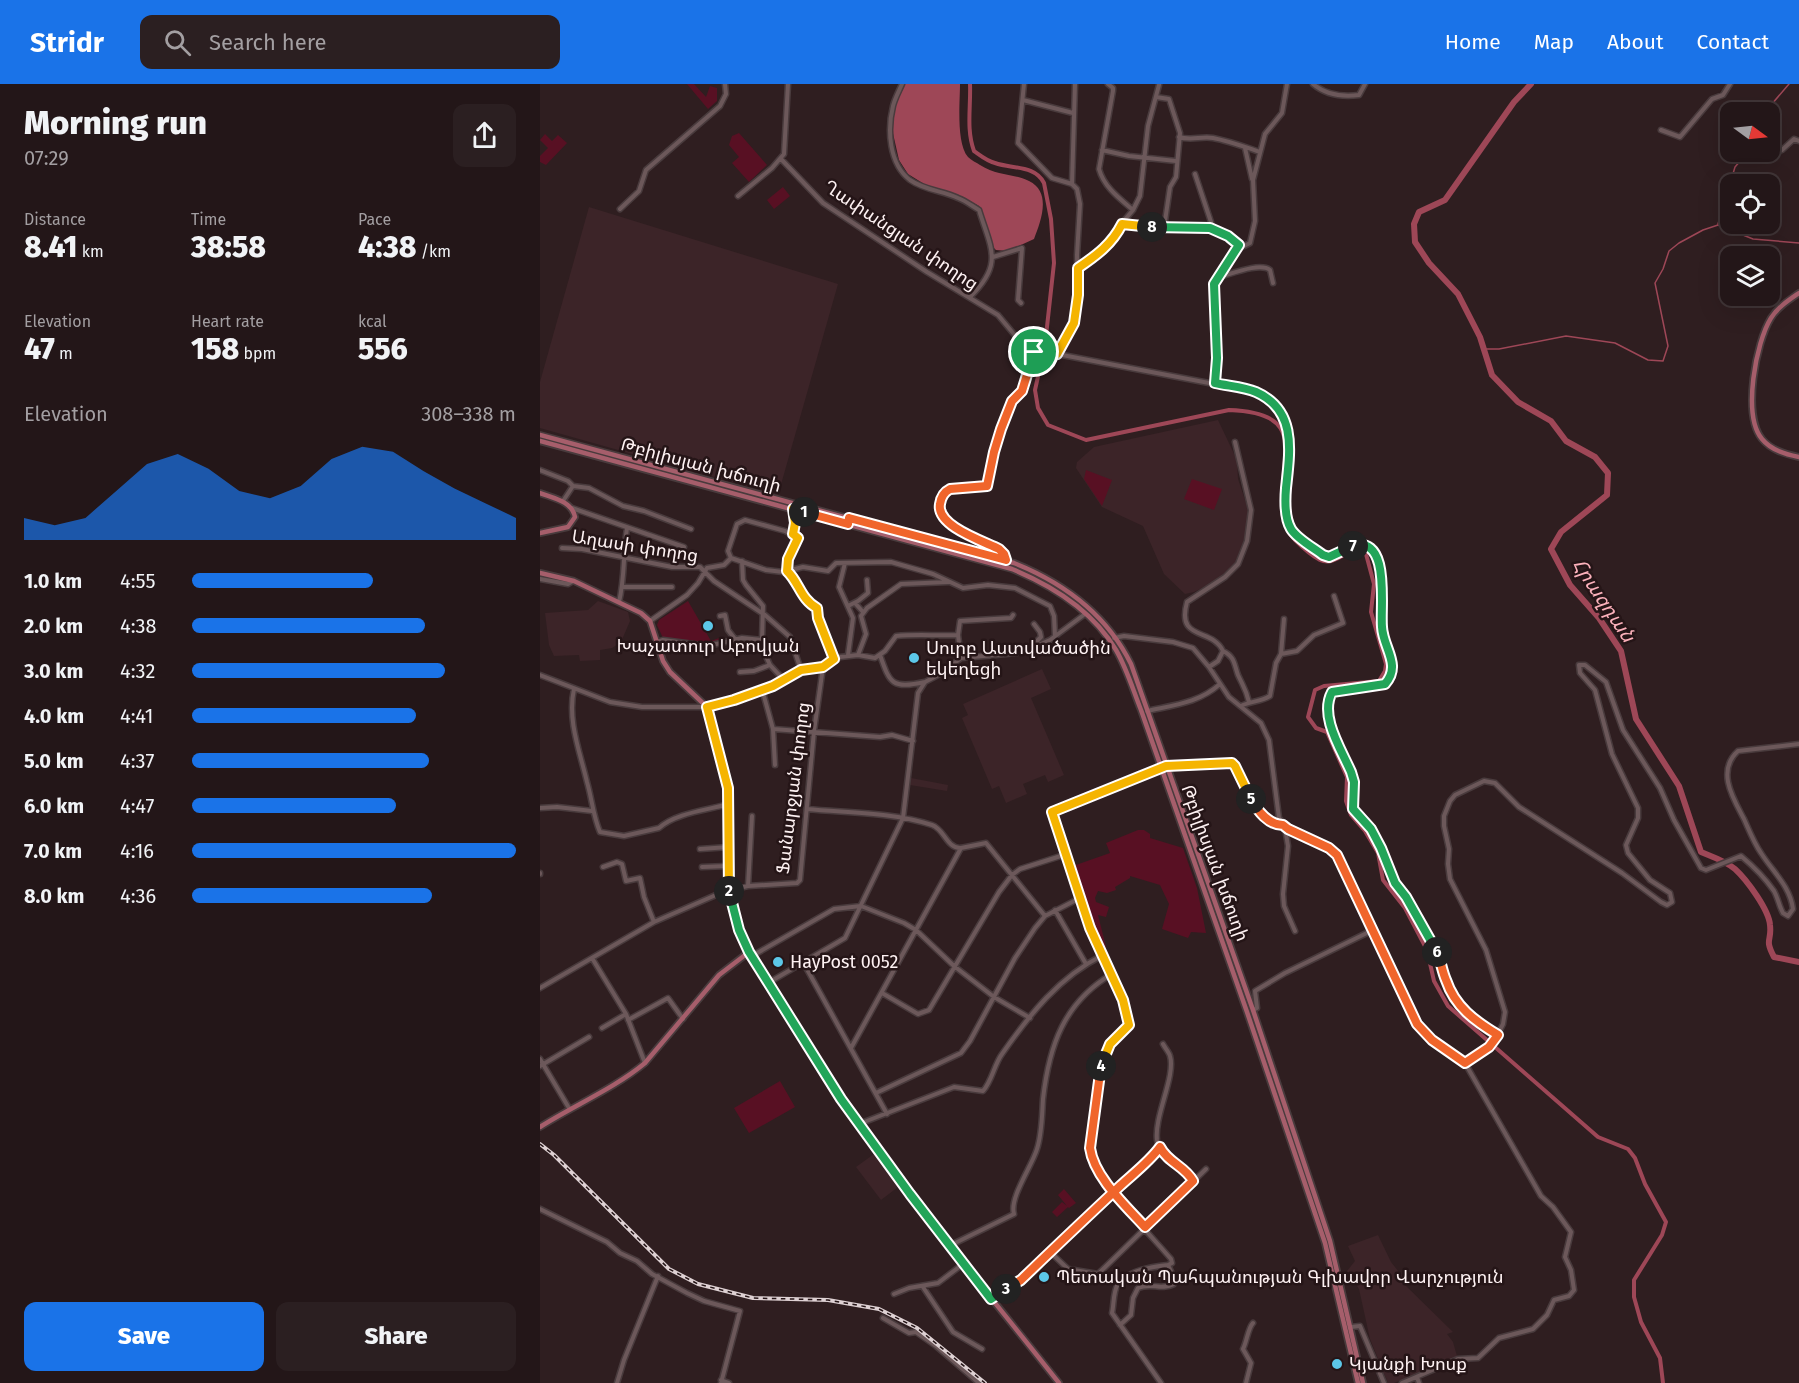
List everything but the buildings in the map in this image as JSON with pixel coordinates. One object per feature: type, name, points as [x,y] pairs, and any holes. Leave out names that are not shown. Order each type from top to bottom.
[{"type":"main road","points":[[1799,293],[1779,307],[1771,319],[1762,340],[1751,383],[1757,431],[1770,447],[1784,454],[1799,457]]},
{"type":"main road","name":"Թբիլիսյան խճուղի","points":[[540,435],[780,503],[793,509],[848,521],[1012,569],[1051,587],[1085,614],[1110,640],[1125,669],[1163,767],[1253,1010],[1330,1241],[1364,1383]]},
{"type":"main road","name":"Թբիլիսյան խճուղի","points":[[540,441],[1006,560],[1061,585],[1090,609],[1116,637],[1131,664],[1163,767],[1325,1243],[1358,1383]]},
{"type":"main road","points":[[540,493],[563,501],[573,508],[575,516],[568,527],[540,533]]},
{"type":"main road","points":[[540,573],[574,581],[641,613],[650,621],[663,661],[670,672],[706,706],[728,788],[729,890],[739,930],[750,954],[841,1099],[949,1246],[1059,1383]]},
{"type":"main road","points":[[540,1127],[569,1108],[633,1073],[645,1063],[719,975],[750,954]]},
{"type":"street","points":[[620,209],[639,191],[646,170],[720,106],[726,94],[725,84]]},
{"type":"street","points":[[738,196],[781,159],[786,143],[788,84]]},
{"type":"street","points":[[902,84],[893,104],[890,126],[891,142],[897,165],[910,180],[926,188],[958,198],[979,210],[993,257],[984,284],[970,297]]},
{"type":"street","points":[[1024,84],[1018,143],[1052,178],[1072,184],[1077,189],[1080,204],[1077,255],[1078,295],[1074,323],[1054,354]]},
{"type":"street","points":[[1072,184],[1075,142],[1073,113],[1076,84]]},
{"type":"street","points":[[1108,84],[1113,91],[1099,169],[1102,178],[1114,193],[1133,210]]},
{"type":"street","points":[[1252,180],[1265,134],[1282,113],[1287,84]]},
{"type":"street","points":[[1313,84],[1319,89],[1345,97],[1359,95],[1365,84]]},
{"type":"street","points":[[1661,130],[1680,137],[1712,99],[1723,95],[1730,84]]},
{"type":"street","points":[[1078,268],[1103,250],[1114,238],[1140,195],[1148,126],[1159,85]]},
{"type":"street","points":[[1156,97],[1169,99],[1180,133],[1176,177],[1170,187],[1164,228]]},
{"type":"street","points":[[1023,100],[1073,113]]},
{"type":"street","points":[[1179,137],[1188,140],[1200,137],[1213,138],[1260,152]]},
{"type":"street","points":[[1780,151],[1794,139],[1799,141]]},
{"type":"street","points":[[1122,224],[1164,228],[1210,228],[1228,236],[1239,245],[1244,246],[1250,243],[1255,221],[1252,180],[1245,147]]},
{"type":"street","points":[[1102,150],[1129,156],[1176,161]]},
{"type":"street","name":"Ղափանցյան փողոց","points":[[781,159],[823,203],[1003,320],[1028,351],[1036,352]]},
{"type":"street","points":[[1195,174],[1211,222],[1210,228]]},
{"type":"street","points":[[1215,383],[1217,358],[1214,284],[1239,245]]},
{"type":"street","points":[[993,257],[1022,248],[1018,300],[1021,303]]},
{"type":"street","points":[[1218,277],[1255,267],[1266,267],[1270,270],[1273,283]]},
{"type":"street","points":[[1006,560],[999,549],[954,527],[939,514],[939,507],[941,498],[950,489],[987,486],[1001,429],[1012,401],[1022,391],[1036,352],[1215,383],[1255,392],[1278,406],[1285,422],[1290,447],[1285,498],[1288,522],[1292,531],[1323,555],[1329,557],[1360,544],[1370,548],[1375,553],[1381,577],[1382,628],[1393,663],[1390,679],[1385,684],[1332,692],[1328,699],[1327,714],[1354,782],[1353,809],[1371,829],[1378,841],[1395,883],[1406,897],[1440,959],[1455,1001],[1497,1038]]},
{"type":"street","points":[[1209,667],[1218,661],[1223,651],[1221,645],[1190,630],[1185,623],[1184,611],[1187,602],[1225,577],[1238,564],[1247,541],[1251,510],[1235,442]]},
{"type":"street","points":[[540,470],[568,481],[573,486],[589,488],[623,506],[644,511],[691,529]]},
{"type":"street","points":[[563,501],[573,486]]},
{"type":"street","points":[[573,508],[684,547]]},
{"type":"street","points":[[793,509],[795,523],[793,534]]},
{"type":"street","points":[[731,558],[728,551],[737,524],[741,520],[793,534],[798,538],[788,559],[787,571],[798,584],[806,601],[817,608],[818,618],[834,659]]},
{"type":"street","points":[[619,602],[623,587],[623,558],[627,528]]},
{"type":"street","name":"Աղասի փողոց","points":[[561,548],[582,549],[672,567],[700,567],[714,581],[762,613],[790,637],[801,670]]},
{"type":"street","points":[[731,558],[766,570],[787,571],[803,567],[828,571],[835,563],[891,562],[933,574],[963,588],[1000,585],[1015,588],[1050,606],[1054,616],[1055,637]]},
{"type":"street","points":[[650,621],[687,595],[703,577],[705,570],[712,566],[726,564],[731,558]]},
{"type":"street","points":[[742,561],[743,580],[762,604],[762,640],[770,665],[783,679]]},
{"type":"street","points":[[845,563],[839,587],[852,614],[853,626],[848,655]]},
{"type":"street","points":[[540,579],[568,584],[574,581]]},
{"type":"street","points":[[848,606],[868,592],[867,580]]},
{"type":"street","points":[[858,655],[866,634],[861,618],[863,612],[889,590],[901,584],[949,582]]},
{"type":"street","points":[[623,587],[672,587]]},
{"type":"street","points":[[1281,654],[1297,651],[1314,635],[1343,623],[1334,596]]},
{"type":"street","points":[[855,603],[863,612]]},
{"type":"street","points":[[880,655],[886,674],[893,681],[905,686],[925,682],[942,673],[961,658],[1017,653],[1029,649],[1055,637],[1085,614]]},
{"type":"street","points":[[720,616],[725,615],[728,630],[735,639]]},
{"type":"street","points":[[961,658],[957,635],[958,624],[962,620],[1011,618],[1013,615]]},
{"type":"street","points":[[1240,706],[1249,702],[1261,702],[1270,696],[1276,663],[1281,654],[1284,619]]},
{"type":"street","points":[[1029,649],[1041,637],[1034,624]]},
{"type":"street","points":[[540,675],[610,702],[631,706],[671,708],[706,706],[734,700],[773,686],[801,670],[823,667],[834,659],[848,655],[875,658],[896,636],[957,635]]},
{"type":"street","points":[[1110,640],[1124,636],[1186,645],[1197,652],[1229,697],[1261,723],[1268,734],[1279,818],[1283,825],[1329,848],[1337,855],[1417,1024],[1432,1040],[1465,1063],[1541,1196],[1553,1207],[1571,1232],[1565,1257],[1571,1270],[1574,1290],[1569,1296],[1554,1300],[1548,1316],[1533,1329],[1499,1338],[1478,1358],[1458,1359],[1402,1383]]},
{"type":"street","points":[[657,642],[663,640],[708,646],[735,639],[762,640]]},
{"type":"street","points":[[1223,651],[1230,654],[1235,661],[1239,675],[1246,686],[1249,702]]},
{"type":"street","points":[[740,672],[754,671],[770,665]]},
{"type":"street","points":[[1465,1063],[1489,1047],[1497,1038],[1504,1017],[1504,1005],[1486,950],[1452,886],[1444,816],[1455,795],[1484,781],[1495,783],[1519,807],[1622,873],[1661,902],[1667,905],[1672,902],[1670,893],[1650,880],[1626,849],[1627,840],[1639,814],[1638,808],[1612,754],[1595,690],[1580,673],[1579,665],[1585,665],[1606,682],[1623,730],[1660,788],[1674,820],[1701,868],[1706,870],[1741,856],[1754,867],[1774,892],[1783,913],[1788,916],[1792,913],[1792,901],[1788,891],[1760,852],[1731,792],[1727,772],[1730,761],[1738,751],[1799,744]]},
{"type":"street","name":"Ֆանարջյան փողոց","points":[[540,988],[654,922],[729,890],[748,886],[799,882],[814,731],[823,667]]},
{"type":"street","points":[[540,675],[586,693],[630,705],[706,706]]},
{"type":"street","points":[[768,983],[845,938],[903,818],[918,693],[925,682]]},
{"type":"street","points":[[1147,711],[1192,702],[1209,694],[1220,684]]},
{"type":"street","points":[[574,689],[571,702],[573,720],[592,811],[600,832],[624,836],[659,828],[663,824],[690,813],[729,804]]},
{"type":"street","points":[[762,689],[773,729],[775,765]]},
{"type":"street","points":[[773,729],[890,735],[913,741]]},
{"type":"street","points":[[1161,1383],[1112,1313],[1118,1285],[1132,1272],[1168,1265],[1172,1263],[1171,1259],[1113,1192],[1091,1156],[1090,1148],[1099,1071],[1103,1056],[1118,1033],[1129,1025],[1123,1000],[1090,928],[1052,812],[1163,767],[1232,763],[1259,812],[1276,825],[1283,825]]},
{"type":"street","points":[[540,808],[557,807],[592,811]]},
{"type":"street","points":[[807,809],[903,818],[936,827],[954,847],[961,848],[986,843],[1045,916]]},
{"type":"street","points":[[748,886],[752,816]]},
{"type":"street","points":[[1288,829],[1283,900],[1294,931]]},
{"type":"street","points":[[700,849],[729,846]]},
{"type":"street","points":[[851,1048],[961,848]]},
{"type":"street","points":[[882,993],[918,1014],[933,1006],[954,966],[1011,875],[1020,869],[1067,854]]},
{"type":"street","points":[[603,867],[617,862],[622,864],[626,881],[640,878],[644,897],[654,922]]},
{"type":"street","points":[[702,867],[728,866]]},
{"type":"street","points":[[876,1092],[961,1053],[970,1041],[1015,958],[1045,916],[1080,898]]},
{"type":"street","points":[[750,954],[834,909],[861,906],[916,930],[954,966],[994,997],[1030,1018]]},
{"type":"street","points":[[1055,909],[1086,964]]},
{"type":"street","points":[[1253,1010],[1257,1008],[1255,991],[1285,973],[1373,930]]},
{"type":"street","points":[[860,1124],[954,1087],[983,1091],[1000,1056],[1062,981],[1103,955]]},
{"type":"street","points":[[592,958],[626,1014],[645,1063]]},
{"type":"street","points":[[803,962],[887,1114]]},
{"type":"street","points":[[949,1246],[1014,1214],[1013,1203],[1038,1148],[1050,1054],[1064,1022],[1083,995],[1095,984],[1112,974]]},
{"type":"street","points":[[628,1020],[668,998],[683,1019]]},
{"type":"street","points":[[602,1028],[626,1014]]},
{"type":"street","points":[[542,1065],[590,1037]]},
{"type":"street","points":[[1163,1044],[1170,1056],[1170,1067],[1157,1140],[1173,1163],[1186,1170],[1193,1181]]},
{"type":"street","points":[[540,1059],[569,1108]]},
{"type":"street","points":[[991,1299],[1021,1280],[1160,1147]]},
{"type":"street","points":[[1050,1252],[1068,1269],[1098,1274],[1206,1169]]},
{"type":"street","points":[[540,1209],[607,1242],[620,1253],[704,1301],[740,1311],[721,1381],[729,1383]]},
{"type":"street","points":[[894,1293],[938,1283],[963,1264]]},
{"type":"street","points":[[1120,1325],[1131,1316],[1133,1298],[1138,1288],[1151,1285],[1164,1288],[1174,1284],[1175,1280],[1168,1265]]},
{"type":"street","points":[[617,1383],[658,1276]]},
{"type":"street","points":[[923,1287],[953,1332],[982,1348]]},
{"type":"street","points":[[883,1318],[909,1333],[916,1332],[979,1383]]},
{"type":"street","points":[[1246,1383],[1251,1363],[1243,1349],[1253,1323]]},
{"type":"street","points":[[1352,1327],[1360,1326],[1384,1383]]},
{"type":"street","points":[[1417,1377],[1419,1383]]},
{"type":"shaded area","points":[[687,84],[694,84],[706,97],[710,86],[717,88],[717,101],[708,109]]},
{"type":"shaded area","points":[[905,84],[960,84],[960,132],[964,151],[968,157],[992,171],[1029,181],[1040,192],[1043,199],[1042,216],[1034,239],[1008,251],[996,250],[991,245],[979,206],[960,196],[929,187],[908,174],[899,160],[892,129],[892,113]]},
{"type":"shaded area","points":[[739,133],[767,165],[749,182],[732,163],[739,157],[729,145],[732,136]]},
{"type":"shaded area","points":[[545,134],[552,141],[558,135],[567,143],[546,165],[540,162],[540,156],[548,148],[540,140]]},
{"type":"shaded area","points":[[783,187],[790,196],[774,209],[767,200]]},
{"type":"shaded area","points":[[589,207],[838,284],[778,495],[540,428],[540,382]]},
{"type":"shaded area","points":[[1218,420],[1237,460],[1238,479],[1248,509],[1247,525],[1235,563],[1215,582],[1185,594],[1164,574],[1143,526],[1102,507],[1076,468],[1077,462],[1094,447]]},
{"type":"shaded area","points":[[1086,470],[1112,480],[1102,506],[1084,479]]},
{"type":"shaded area","points":[[1192,479],[1222,489],[1214,510],[1184,499]]},
{"type":"shaded area","points":[[598,601],[628,612],[630,621],[621,642],[612,648],[600,650],[600,660],[580,661],[579,655],[554,656],[549,645],[545,613],[588,610]]},
{"type":"shaded area","points":[[688,601],[711,641],[719,638],[720,641],[709,645],[663,638],[657,625],[659,620]]},
{"type":"shaded area","points":[[1042,669],[1051,689],[1031,698],[1064,775],[1048,782],[1045,775],[1023,784],[1027,794],[1006,803],[999,786],[992,789],[962,718],[968,715],[963,704]]},
{"type":"shaded area","points":[[911,778],[948,785],[947,791],[910,785]]},
{"type":"shaded area","points":[[1138,830],[1144,830],[1150,834],[1150,838],[1183,848],[1197,888],[1206,933],[1191,932],[1188,938],[1162,929],[1169,904],[1160,885],[1130,876],[1115,887],[1116,890],[1107,893],[1098,891],[1095,898],[1096,902],[1109,907],[1106,917],[1098,915],[1106,947],[1103,949],[1073,866],[1110,853],[1106,843]]},
{"type":"shaded area","points":[[780,1081],[795,1107],[749,1133],[734,1108]]},
{"type":"shaded area","points":[[874,1154],[898,1187],[881,1200],[856,1167]]},
{"type":"shaded area","points":[[1064,1189],[1076,1203],[1057,1217],[1052,1212],[1062,1202],[1067,1206],[1058,1195]]},
{"type":"shaded area","points":[[1378,1235],[1391,1262],[1406,1281],[1404,1284],[1453,1332],[1447,1334],[1453,1342],[1457,1356],[1455,1359],[1394,1383],[1388,1383],[1384,1374],[1381,1374],[1381,1366],[1370,1339],[1359,1289],[1347,1271],[1355,1261],[1348,1246]]},
{"type":"waterway","points":[[970,84],[969,126],[974,151],[992,162],[1029,170],[1040,177],[1044,183],[1051,219],[1054,263],[1045,345],[1035,390],[1038,408],[1048,425],[1086,440],[1229,410],[1255,413],[1272,420],[1281,430],[1285,443],[1283,495],[1285,522],[1290,534],[1310,553],[1326,562],[1353,551],[1366,554],[1374,584],[1371,612],[1386,664],[1385,671],[1379,681],[1324,686],[1315,690],[1308,717],[1316,728],[1327,732],[1347,777],[1346,801],[1351,815],[1365,831],[1378,853],[1383,880],[1405,908],[1427,950],[1434,981],[1448,1006],[1598,1137],[1628,1149],[1635,1158],[1645,1184],[1666,1222],[1662,1235],[1634,1280],[1634,1297],[1641,1322],[1660,1358],[1663,1383]]},
{"type":"waterway","name":"Հրազդան","points":[[1531,84],[1514,102],[1445,200],[1419,212],[1414,224],[1415,242],[1429,263],[1458,294],[1480,337],[1492,375],[1518,402],[1551,421],[1566,441],[1595,457],[1608,473],[1607,495],[1561,532],[1551,549],[1570,585],[1599,618],[1621,651],[1636,719],[1679,786],[1701,852],[1731,866],[1757,896],[1769,919],[1769,943],[1774,957],[1799,962]]},
{"type":"waterway","points":[[1774,102],[1789,84]]},
{"type":"waterway","points":[[1718,224],[1735,167],[1739,162]]},
{"type":"waterway","points":[[1484,349],[1499,349],[1566,336],[1615,343],[1648,360],[1663,361],[1668,346],[1655,283],[1669,251],[1703,230],[1718,225],[1753,239],[1799,243]]},
{"type":"railway","points":[[540,1144],[554,1155],[669,1269],[698,1284],[753,1298],[828,1300],[879,1309],[917,1328],[985,1383]]},
{"type":"place","name":"Խաչատուր Աբովյան","points":[[708,626]]},
{"type":"place","name":"Սուրբ Աստվածածին եկեղեցի","points":[[914,658]]},
{"type":"place","name":"HayPost 0052","points":[[778,962]]},
{"type":"place","name":"Պետական Պահպանության Գլխավոր Վարչություն","points":[[1044,1277]]},
{"type":"place","name":"Կյանքի Խոսք","points":[[1337,1364]]},
{"type":"route","points":[[1034,352],[1022,391],[1012,401],[1001,429],[987,486],[950,489],[941,498],[939,507],[939,514],[954,527],[999,549],[1006,560],[849,518],[848,524],[793,509],[795,523],[793,534],[798,538],[788,559],[787,571],[798,584],[806,601],[817,608],[818,618],[834,659],[823,667],[801,670],[773,686],[707,707],[728,788],[729,894],[739,930],[749,952],[841,1099],[910,1194],[991,1299],[1021,1280],[1113,1192],[1144,1162],[1158,1150],[1160,1147],[1176,1166],[1189,1173],[1193,1181],[1145,1227],[1113,1192],[1106,1183],[1091,1156],[1099,1071],[1103,1056],[1118,1033],[1129,1025],[1123,1000],[1090,928],[1052,812],[1166,766],[1232,763],[1259,812],[1276,825],[1283,825],[1329,848],[1337,855],[1417,1024],[1432,1040],[1465,1063],[1489,1047],[1498,1035],[1475,1021],[1455,1001],[1440,959],[1426,931],[1395,883],[1371,829],[1353,809],[1354,782],[1327,714],[1328,699],[1332,692],[1385,684],[1390,679],[1393,663],[1382,628],[1381,577],[1375,553],[1370,548],[1360,544],[1329,557],[1323,555],[1292,531],[1288,522],[1285,498],[1290,447],[1285,422],[1278,406],[1255,392],[1215,383],[1217,358],[1214,284],[1239,245],[1228,236],[1210,228],[1164,228],[1122,224],[1114,238],[1103,250],[1078,268],[1078,295],[1073,328],[1057,354],[1034,352]]}]
